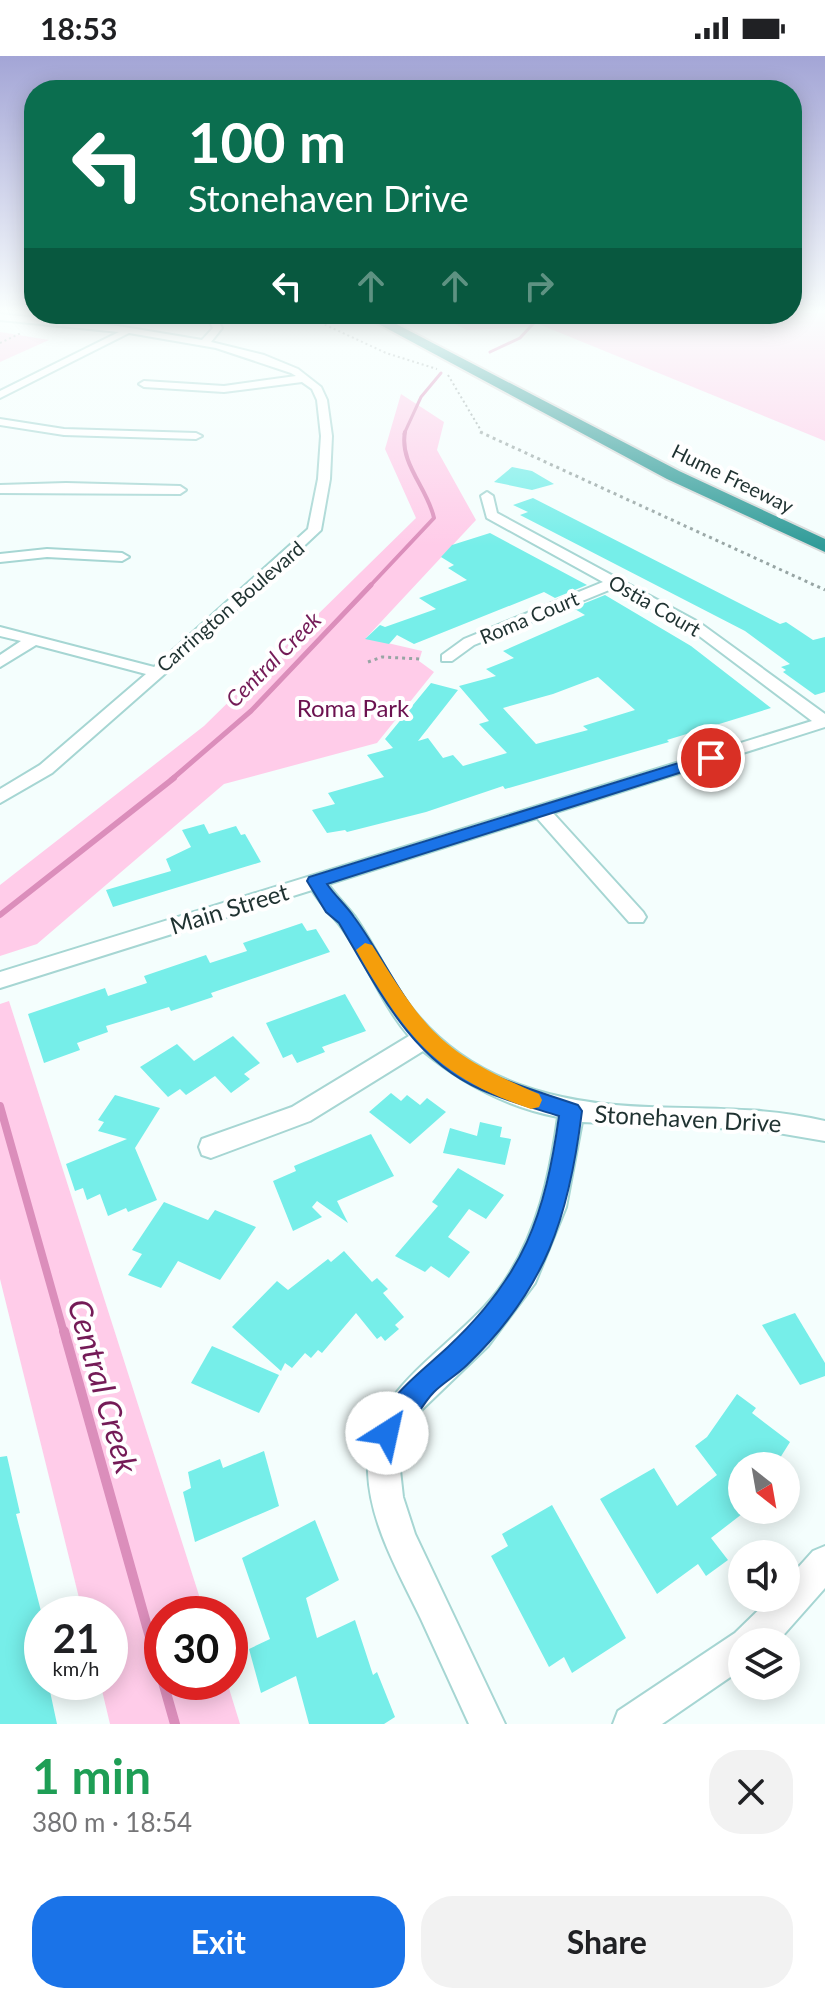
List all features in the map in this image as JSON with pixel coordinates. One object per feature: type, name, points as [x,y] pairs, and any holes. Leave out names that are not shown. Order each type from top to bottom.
[{"type":"highway","name":"Hume Freeway","points":[[513,391],[673,475],[825,546]]},
{"type":"highway","name":"Hume Freeway","points":[[545,391],[699,469],[825,528]]},
{"type":"street","name":"Carrington Boulevard","points":[[0,797],[46,769],[205,631],[314,530],[319,514],[326,433],[318,391]]},
{"type":"street","points":[[0,422],[64,432],[196,436]]},
{"type":"street","points":[[0,489],[180,490]]},
{"type":"street","name":"Ostia Court","points":[[487,496],[491,515],[695,626],[825,722]]},
{"type":"street","points":[[0,558],[47,553],[122,557]]},
{"type":"street","name":"Roma Court","points":[[447,658],[469,642],[615,582]]},
{"type":"street","points":[[0,631],[155,672]]},
{"type":"street","points":[[0,662],[32,641]]},
{"type":"street","name":"Main Street","points":[[0,980],[825,722]]},
{"type":"street","points":[[541,811],[636,917]]},
{"type":"street","name":"Stonehaven Drive","points":[[322,879],[333,907],[346,919],[406,1017],[451,1062],[489,1083],[571,1111],[652,1117],[768,1119],[825,1131]]},
{"type":"street","points":[[211,1147],[301,1114],[425,1038]]},
{"type":"street","points":[[487,1724],[399,1529],[385,1486],[383,1453],[387,1433],[400,1411],[423,1384],[456,1357],[490,1322],[534,1261],[553,1209],[571,1111]]},
{"type":"street","points":[[767,1628],[825,1563]]},
{"type":"street","points":[[631,1724],[728,1658]]},
{"type":"path","points":[[458,391],[466,412],[480,433],[825,590]]},
{"type":"path","points":[[368,662],[382,657],[420,659]]},
{"type":"green space","points":[[702,391],[825,391],[825,441]]},
{"type":"green space","name":"Roma Park","points":[[401,394],[444,422],[437,450],[476,520],[366,638],[422,651],[419,661],[434,672],[377,743],[224,784],[37,944],[0,956],[0,885],[204,726],[416,518],[385,449]]},
{"type":"green space","points":[[9,1001],[199,1596],[144,1596],[144,1700],[233,1700],[240,1724],[110,1724],[104,1700],[128,1700],[128,1596],[79,1596],[0,1279],[0,1004]]},
{"type":"building","points":[[512,467],[532,471],[554,484],[532,490],[494,482]]},
{"type":"building","points":[[533,498],[780,624],[786,622],[813,640],[825,637],[825,692],[815,695],[783,672],[786,670],[781,667],[790,664],[745,631],[520,515],[528,512],[513,505]]},
{"type":"building","points":[[490,533],[587,585],[555,598],[544,592],[414,644],[397,635],[389,644],[365,639],[380,625],[385,627],[436,609],[419,598],[467,580],[448,568],[454,565],[441,557],[452,545]]},
{"type":"building","points":[[605,595],[691,646],[771,708],[667,740],[669,742],[505,789],[503,786],[426,812],[347,832],[327,833],[312,810],[335,804],[328,793],[384,777],[367,755],[393,748],[385,739],[431,683],[458,690],[418,741],[428,738],[443,758],[453,755],[463,766],[507,753],[479,724],[489,721],[459,686],[496,676],[486,669],[514,658],[503,651],[585,615],[573,608]],"holes":[[[598,677],[635,710],[583,726],[588,730],[536,744],[503,708]]]},
{"type":"building","points":[[204,824],[209,834],[236,826],[241,835],[245,834],[261,862],[113,907],[106,890],[171,871],[166,859],[191,847],[182,830]]},
{"type":"building","points":[[302,923],[307,931],[316,929],[330,952],[211,993],[213,997],[171,1011],[169,1007],[106,1026],[108,1032],[77,1043],[80,1050],[44,1063],[28,1014],[105,988],[108,996],[147,983],[144,976],[206,955],[210,963],[247,951],[243,943]]},
{"type":"building","points":[[345,994],[366,1031],[322,1047],[325,1052],[297,1063],[292,1054],[283,1058],[266,1023]]},
{"type":"building","points":[[233,1036],[260,1063],[244,1074],[250,1079],[231,1093],[215,1076],[186,1095],[180,1089],[168,1097],[140,1067],[177,1044],[194,1061]]},
{"type":"building","points":[[391,1093],[401,1101],[407,1095],[420,1105],[427,1098],[446,1112],[410,1144],[369,1112]]},
{"type":"building","points":[[115,1095],[160,1108],[135,1148],[157,1200],[128,1212],[126,1208],[108,1216],[100,1194],[87,1200],[83,1188],[75,1191],[66,1164],[127,1139],[98,1131],[104,1122],[98,1120]]},
{"type":"building","points":[[480,1122],[502,1127],[500,1137],[511,1139],[505,1165],[443,1153],[450,1128],[477,1136]]},
{"type":"building","points":[[371,1134],[394,1176],[337,1201],[348,1223],[317,1201],[312,1207],[322,1217],[293,1231],[273,1181],[296,1171],[294,1166]]},
{"type":"building","points":[[458,1168],[504,1195],[486,1219],[469,1209],[448,1237],[470,1252],[449,1278],[431,1266],[425,1272],[395,1256],[438,1206],[432,1202]]},
{"type":"building","points":[[164,1202],[208,1220],[215,1210],[256,1227],[220,1280],[178,1261],[161,1288],[128,1275],[142,1254],[132,1250]]},
{"type":"building","points":[[344,1251],[372,1282],[377,1278],[388,1289],[383,1293],[404,1317],[395,1325],[399,1329],[385,1341],[381,1336],[377,1339],[356,1313],[322,1353],[318,1350],[311,1358],[305,1353],[292,1368],[285,1363],[281,1371],[232,1327],[277,1281],[288,1290],[328,1259],[331,1262]]},
{"type":"building","points":[[795,1313],[825,1363],[825,1376],[800,1385],[762,1325]]},
{"type":"building","points":[[212,1346],[279,1375],[259,1413],[191,1383]]},
{"type":"building","points":[[737,1394],[756,1408],[752,1413],[790,1442],[784,1452],[728,1452],[729,1524],[711,1538],[728,1560],[706,1576],[698,1564],[657,1594],[600,1499],[654,1468],[677,1506],[717,1475],[695,1446],[707,1437]]},
{"type":"building","points":[[264,1451],[279,1506],[195,1542],[183,1492],[191,1488],[188,1472],[220,1459],[223,1468]]},
{"type":"building","points":[[7,1456],[20,1513],[16,1514],[37,1596],[24,1596],[24,1700],[52,1700],[57,1724],[0,1724],[0,1457]]},
{"type":"building","points":[[552,1505],[626,1638],[572,1673],[564,1657],[549,1667],[491,1556],[508,1546],[502,1534]]},
{"type":"building","points":[[315,1520],[339,1580],[306,1598],[317,1638],[355,1620],[373,1675],[377,1672],[395,1717],[384,1724],[309,1724],[296,1676],[261,1693],[249,1649],[270,1639],[242,1558]]},
{"type":"waterway","name":"Central Creek","points":[[404,434],[426,391]]},
{"type":"waterway","name":"Central Creek","points":[[369,587],[434,518],[406,454],[405,432]]},
{"type":"waterway","name":"Central Creek","points":[[171,780],[251,711],[371,585]]},
{"type":"waterway","name":"Central Creek","points":[[0,915],[174,778]]},
{"type":"waterway","name":"Central Creek","points":[[0,1106],[64,1333]]},
{"type":"waterway","name":"Central Creek","points":[[64,1331],[144,1616]]},
{"type":"waterway","name":"Central Creek","points":[[168,1700],[175,1724]]},
{"type":"slow traffic","points":[[365,950],[406,1017],[451,1062],[489,1083],[531,1100]]},
{"type":"route","points":[[387,1433],[400,1411],[423,1384],[456,1357],[490,1322],[512,1296],[534,1261],[550,1222],[563,1167],[571,1111],[515,1095],[451,1062],[406,1017],[346,919],[333,907],[316,881],[711,758]]}]
